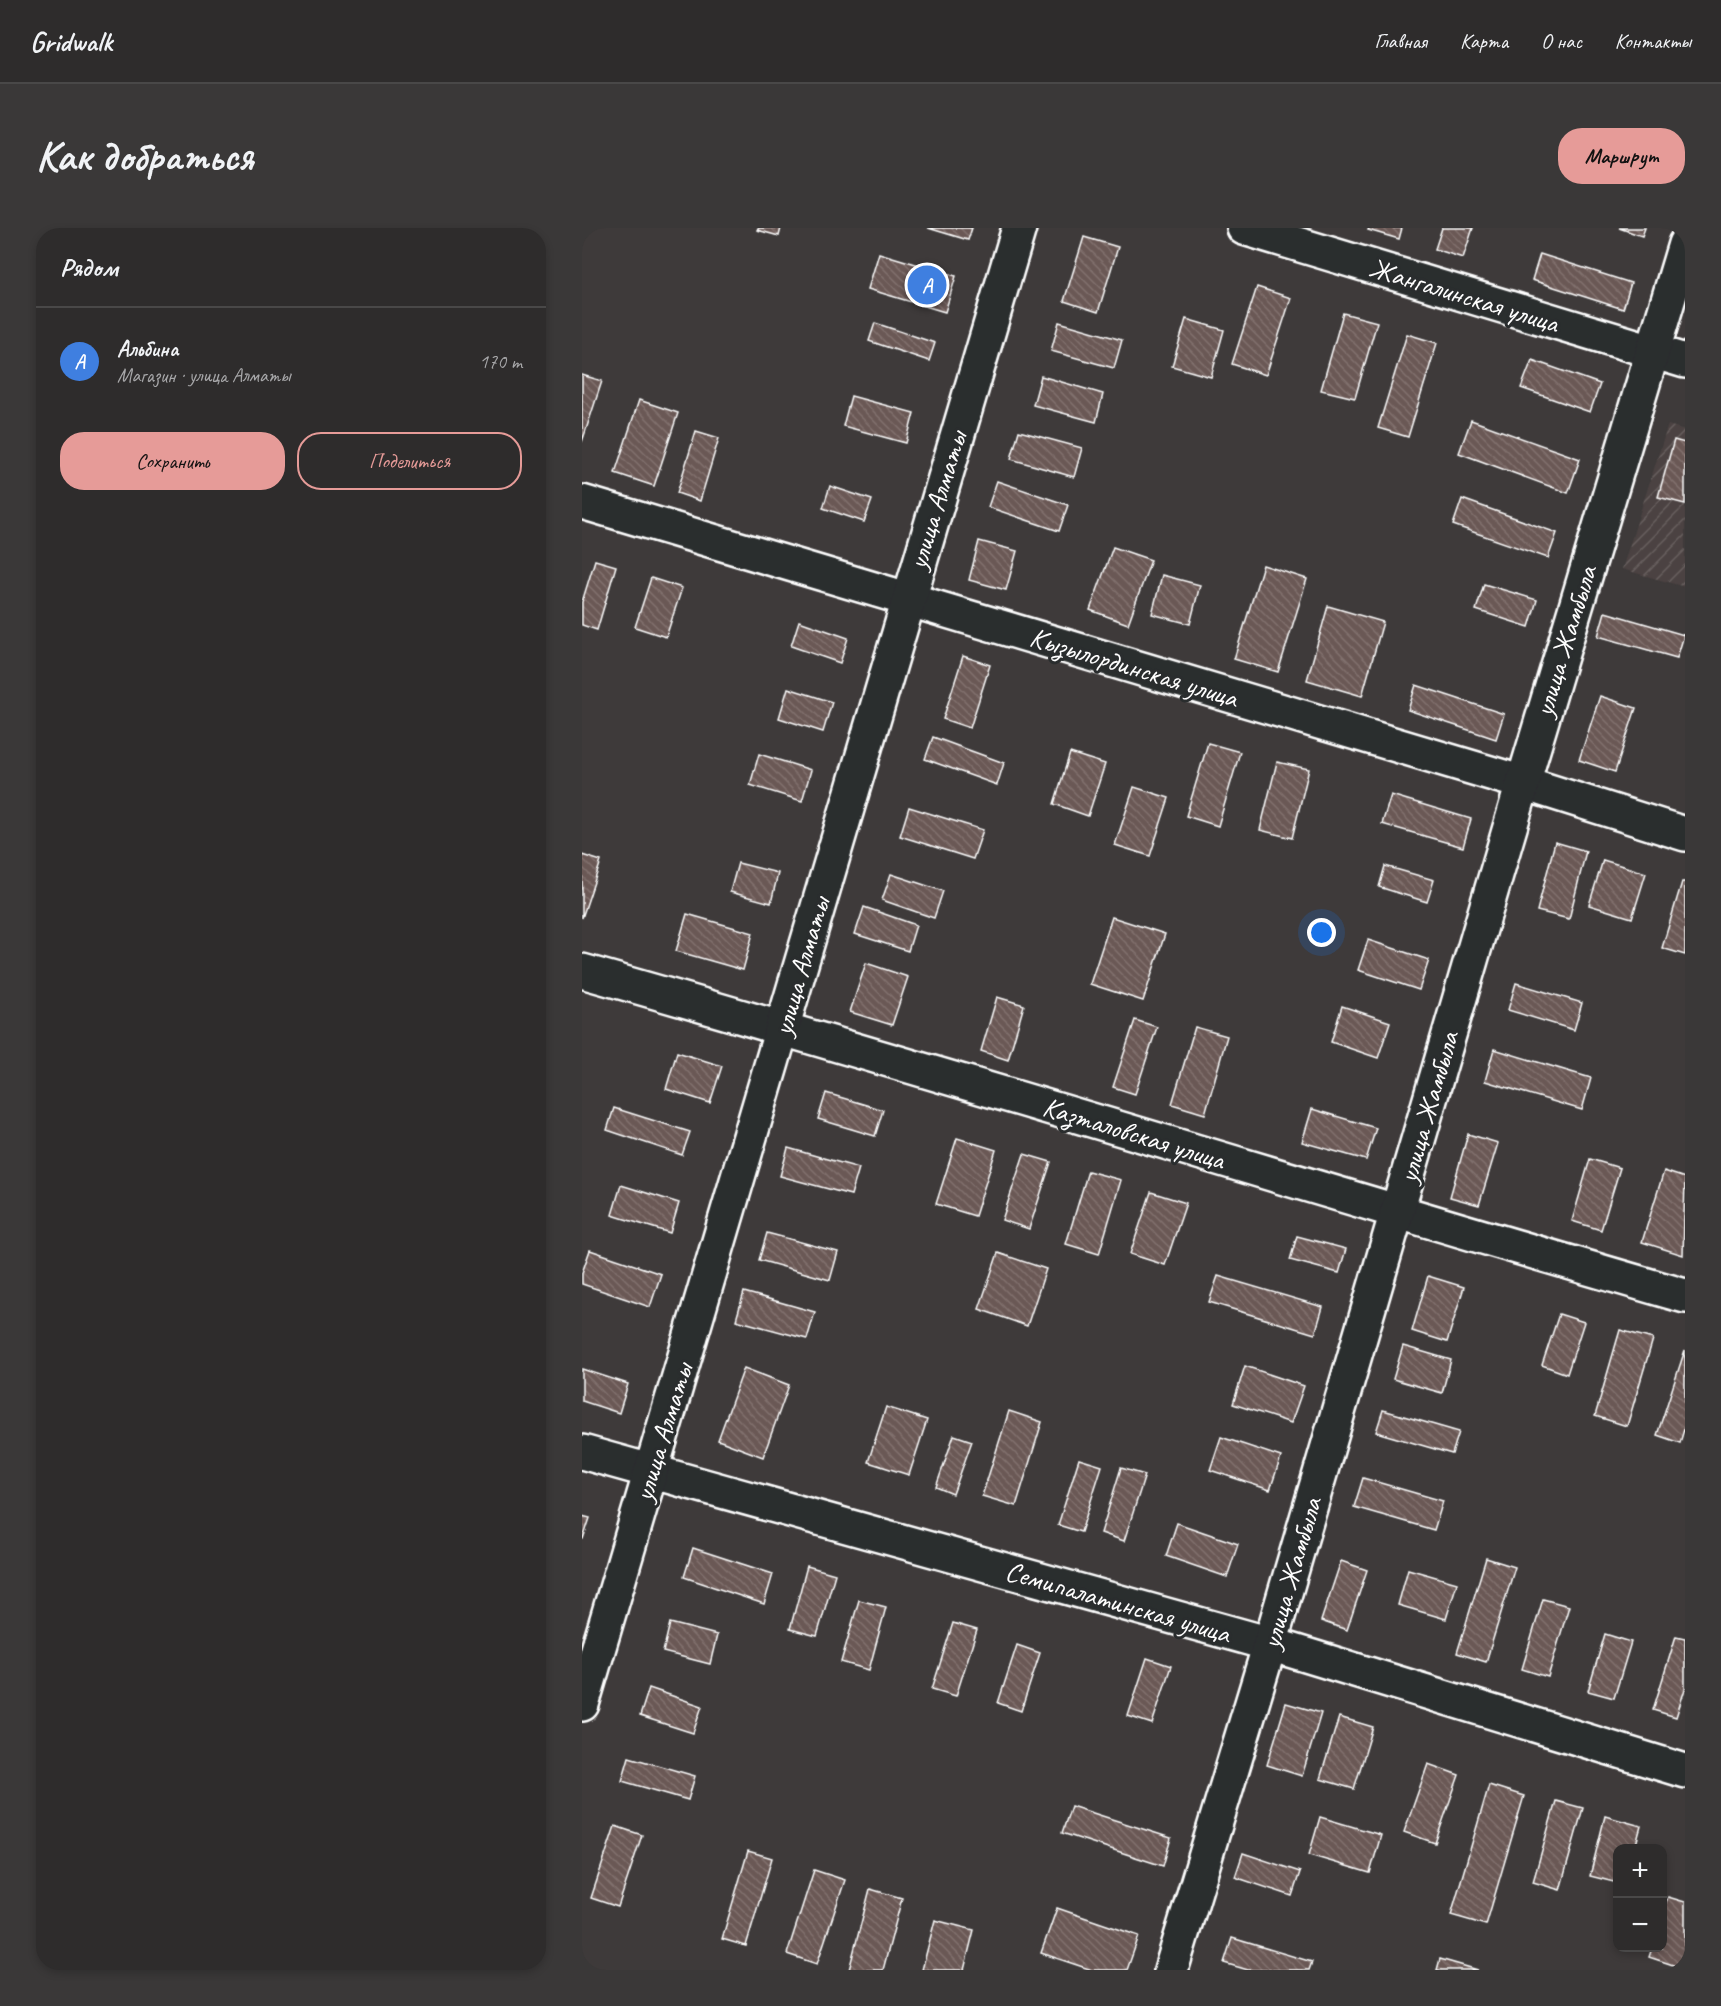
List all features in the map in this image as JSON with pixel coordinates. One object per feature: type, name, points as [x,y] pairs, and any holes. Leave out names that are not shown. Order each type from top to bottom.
[{"type":"street","name":"улица Алматы","points":[[582,1704],[783,1028],[907,599],[1019,228]]},
{"type":"street","name":"Жангалинская улица","points":[[1244,228],[1685,361]]},
{"type":"street","name":"улица Жамбыла","points":[[1171,1970],[1270,1644],[1651,351],[1685,244]]},
{"type":"street","name":"Кызылординская улица","points":[[582,501],[1523,783],[1685,834]]},
{"type":"street","name":"Казталовская улица","points":[[582,971],[783,1028],[1397,1213],[1685,1296]]},
{"type":"street","name":"Семипалатинская улица","points":[[582,1452],[1270,1644],[1685,1771]]},
{"type":"shaded area","points":[[1668,425],[1685,430],[1685,587],[1622,569]]},
{"type":"building","points":[[758,228],[781,228],[779,236],[757,230]]},
{"type":"building","points":[[928,228],[972,228],[968,240]]},
{"type":"building","points":[[1369,228],[1402,228],[1399,239],[1368,230]]},
{"type":"building","points":[[1442,228],[1473,228],[1463,258],[1435,249]]},
{"type":"building","points":[[1619,228],[1645,228],[1642,236]]},
{"type":"building","points":[[1084,237],[1118,247],[1098,312],[1064,301]]},
{"type":"building","points":[[879,253],[956,276],[945,312],[868,289]]},
{"type":"building","points":[[1540,254],[1631,283],[1623,309],[1532,280]]},
{"type":"building","points":[[1257,287],[1291,298],[1266,375],[1232,364]]},
{"type":"building","points":[[1343,313],[1377,322],[1355,398],[1321,390]]},
{"type":"building","points":[[1186,319],[1224,330],[1211,377],[1172,366]]},
{"type":"building","points":[[1059,322],[1122,340],[1114,368],[1051,351]]},
{"type":"building","points":[[875,323],[935,343],[929,361],[869,341]]},
{"type":"building","points":[[1407,334],[1437,343],[1408,437],[1378,428]]},
{"type":"building","points":[[1532,360],[1600,384],[1590,412],[1521,388]]},
{"type":"building","points":[[582,375],[602,381],[582,442]]},
{"type":"building","points":[[1041,376],[1103,394],[1096,422],[1033,405]]},
{"type":"building","points":[[851,396],[914,413],[906,443],[843,426]]},
{"type":"building","points":[[639,400],[678,413],[654,486],[615,473]]},
{"type":"building","points":[[1471,420],[1580,459],[1568,493],[1459,453]]},
{"type":"building","points":[[696,431],[719,438],[700,501],[677,493]]},
{"type":"building","points":[[1019,431],[1082,448],[1074,477],[1011,459]]},
{"type":"building","points":[[1674,440],[1685,443],[1685,504],[1658,497]]},
{"type":"building","points":[[997,481],[1068,505],[1059,531],[988,507]]},
{"type":"building","points":[[830,486],[872,500],[864,522],[823,508]]},
{"type":"building","points":[[1462,499],[1557,533],[1548,558],[1453,525]]},
{"type":"building","points":[[979,541],[1017,551],[1006,590],[969,580]]},
{"type":"building","points":[[1113,547],[1151,560],[1128,624],[1090,610]]},
{"type":"building","points":[[595,560],[616,566],[597,630],[582,625],[582,602]]},
{"type":"building","points":[[1263,565],[1307,579],[1278,672],[1234,659]]},
{"type":"building","points":[[1162,575],[1200,585],[1190,624],[1152,614]]},
{"type":"building","points":[[651,578],[682,588],[666,637],[635,627]]},
{"type":"building","points":[[1484,584],[1537,600],[1529,627],[1476,610]]},
{"type":"building","points":[[1328,606],[1383,622],[1362,696],[1307,680]]},
{"type":"building","points":[[1605,612],[1684,635],[1677,658],[1598,636]]},
{"type":"building","points":[[799,621],[848,638],[840,663],[791,646]]},
{"type":"building","points":[[963,656],[990,665],[970,728],[943,719]]},
{"type":"building","points":[[1416,685],[1504,714],[1496,739],[1408,710]]},
{"type":"building","points":[[788,688],[832,702],[823,732],[779,718]]},
{"type":"building","points":[[1600,696],[1636,708],[1615,772],[1579,760]]},
{"type":"building","points":[[933,737],[1004,763],[997,785],[925,759]]},
{"type":"building","points":[[1208,743],[1240,752],[1218,826],[1186,816]]},
{"type":"building","points":[[1070,753],[1105,764],[1088,816],[1054,804]]},
{"type":"building","points":[[759,754],[811,770],[802,801],[750,785]]},
{"type":"building","points":[[1277,762],[1309,769],[1292,838],[1260,830]]},
{"type":"building","points":[[1134,787],[1169,798],[1150,856],[1115,845]]},
{"type":"building","points":[[1391,795],[1471,819],[1463,847],[1382,824]]},
{"type":"building","points":[[909,807],[983,830],[973,859],[900,836]]},
{"type":"building","points":[[1555,842],[1586,851],[1569,919],[1537,911]]},
{"type":"building","points":[[582,855],[601,861],[582,918]]},
{"type":"building","points":[[1603,860],[1646,873],[1632,918],[1589,905]]},
{"type":"building","points":[[738,863],[778,873],[771,903],[730,892]]},
{"type":"building","points":[[1385,866],[1434,880],[1427,902],[1379,887]]},
{"type":"building","points":[[891,874],[943,891],[934,918],[882,900]]},
{"type":"building","points":[[1682,882],[1685,882],[1685,955],[1662,948]]},
{"type":"building","points":[[864,907],[916,925],[908,951],[855,934]]},
{"type":"building","points":[[687,914],[753,933],[743,970],[676,951]]},
{"type":"building","points":[[1112,917],[1165,934],[1143,1001],[1090,984]]},
{"type":"building","points":[[1368,940],[1429,960],[1419,990],[1358,970]]},
{"type":"building","points":[[866,963],[908,977],[892,1025],[850,1012]]},
{"type":"building","points":[[1516,983],[1582,1003],[1574,1030],[1508,1010]]},
{"type":"building","points":[[997,997],[1024,1005],[1008,1060],[981,1051]]},
{"type":"building","points":[[1342,1006],[1390,1022],[1378,1058],[1331,1042]]},
{"type":"building","points":[[1135,1020],[1157,1027],[1135,1094],[1113,1087]]},
{"type":"building","points":[[1195,1027],[1227,1036],[1205,1114],[1172,1104]]},
{"type":"building","points":[[1494,1049],[1591,1078],[1582,1110],[1485,1081]]},
{"type":"building","points":[[677,1052],[722,1066],[710,1103],[666,1089]]},
{"type":"building","points":[[826,1093],[883,1110],[875,1136],[818,1119]]},
{"type":"building","points":[[614,1108],[690,1132],[682,1155],[607,1130]]},
{"type":"building","points":[[1312,1109],[1376,1128],[1366,1160],[1302,1142]]},
{"type":"building","points":[[1468,1134],[1498,1143],[1479,1205],[1450,1197]]},
{"type":"building","points":[[957,1138],[996,1150],[975,1216],[936,1204]]},
{"type":"building","points":[[788,1148],[859,1168],[851,1195],[780,1176]]},
{"type":"building","points":[[1024,1154],[1051,1162],[1029,1229],[1002,1220]]},
{"type":"building","points":[[1590,1159],[1620,1168],[1601,1230],[1572,1221]]},
{"type":"building","points":[[1088,1171],[1121,1180],[1099,1254],[1066,1244]]},
{"type":"building","points":[[1664,1171],[1685,1178],[1683,1255],[1642,1242]]},
{"type":"building","points":[[621,1185],[679,1203],[670,1233],[612,1215]]},
{"type":"building","points":[[1151,1192],[1186,1203],[1165,1265],[1130,1254]]},
{"type":"building","points":[[767,1233],[838,1252],[830,1280],[759,1260]]},
{"type":"building","points":[[1297,1236],[1346,1249],[1339,1273],[1290,1260]]},
{"type":"building","points":[[590,1250],[661,1274],[650,1307],[582,1284],[582,1273]]},
{"type":"building","points":[[998,1253],[1046,1269],[1027,1326],[979,1309]]},
{"type":"building","points":[[1218,1276],[1323,1307],[1315,1334],[1209,1302]]},
{"type":"building","points":[[1428,1276],[1464,1287],[1447,1342],[1412,1331]]},
{"type":"building","points":[[744,1292],[815,1312],[807,1339],[736,1320]]},
{"type":"building","points":[[1559,1314],[1584,1322],[1567,1374],[1542,1365]]},
{"type":"building","points":[[1620,1330],[1653,1339],[1627,1426],[1595,1416]]},
{"type":"building","points":[[1403,1346],[1451,1360],[1442,1393],[1393,1379]]},
{"type":"building","points":[[1685,1350],[1685,1426],[1680,1443],[1657,1435]]},
{"type":"building","points":[[1245,1366],[1304,1386],[1291,1423],[1233,1404]]},
{"type":"building","points":[[744,1368],[789,1385],[763,1457],[718,1440]]},
{"type":"building","points":[[582,1369],[628,1384],[619,1413],[582,1401]]},
{"type":"building","points":[[886,1407],[927,1420],[909,1475],[868,1462]]},
{"type":"building","points":[[1383,1410],[1459,1432],[1452,1454],[1376,1432]]},
{"type":"building","points":[[1009,1411],[1042,1422],[1016,1506],[982,1496]]},
{"type":"building","points":[[954,1435],[972,1441],[953,1494],[936,1487]]},
{"type":"building","points":[[1221,1437],[1281,1457],[1270,1490],[1210,1470]]},
{"type":"building","points":[[1079,1459],[1102,1466],[1081,1532],[1058,1525]]},
{"type":"building","points":[[1121,1468],[1145,1475],[1124,1541],[1101,1533]]},
{"type":"building","points":[[1363,1478],[1443,1501],[1434,1530],[1354,1507]]},
{"type":"building","points":[[582,1516],[590,1518],[583,1539],[582,1539]]},
{"type":"building","points":[[1177,1523],[1238,1544],[1227,1577],[1166,1556]]},
{"type":"building","points":[[693,1548],[773,1574],[764,1604],[684,1577]]},
{"type":"building","points":[[1486,1558],[1515,1567],[1486,1662],[1457,1653]]},
{"type":"building","points":[[1341,1561],[1367,1570],[1347,1630],[1321,1621]]},
{"type":"building","points":[[807,1566],[835,1574],[817,1636],[790,1629]]},
{"type":"building","points":[[1408,1569],[1457,1583],[1446,1619],[1398,1605]]},
{"type":"building","points":[[1543,1599],[1569,1606],[1548,1677],[1522,1669]]},
{"type":"building","points":[[859,1600],[886,1607],[869,1670],[841,1662]]},
{"type":"building","points":[[670,1623],[717,1635],[710,1664],[663,1652]]},
{"type":"building","points":[[953,1623],[977,1630],[956,1696],[932,1689]]},
{"type":"building","points":[[1605,1634],[1631,1642],[1614,1698],[1588,1691]]},
{"type":"building","points":[[1676,1636],[1685,1638],[1685,1689],[1676,1717],[1653,1710]]},
{"type":"building","points":[[1017,1645],[1040,1653],[1021,1711],[998,1703]]},
{"type":"building","points":[[1147,1658],[1171,1666],[1152,1724],[1128,1716]]},
{"type":"building","points":[[649,1688],[702,1706],[693,1733],[640,1716]]},
{"type":"building","points":[[1286,1703],[1321,1713],[1302,1776],[1267,1765]]},
{"type":"building","points":[[1339,1717],[1373,1727],[1354,1789],[1320,1779]]},
{"type":"building","points":[[629,1757],[695,1776],[688,1800],[622,1781]]},
{"type":"building","points":[[1428,1764],[1459,1775],[1435,1843],[1404,1832]]},
{"type":"building","points":[[1489,1785],[1524,1796],[1486,1925],[1451,1915]]},
{"type":"building","points":[[1556,1801],[1583,1808],[1560,1890],[1533,1882]]},
{"type":"building","points":[[1071,1806],[1171,1838],[1163,1866],[1062,1833]]},
{"type":"building","points":[[1605,1816],[1641,1826],[1636,1844],[1613,1844],[1613,1882],[1590,1876]]},
{"type":"building","points":[[1320,1817],[1381,1835],[1370,1873],[1309,1855]]},
{"type":"building","points":[[615,1826],[642,1835],[618,1907],[591,1898]]},
{"type":"building","points":[[748,1851],[772,1858],[746,1946],[722,1939]]},
{"type":"building","points":[[1243,1853],[1300,1872],[1292,1896],[1235,1877]]},
{"type":"building","points":[[814,1870],[845,1880],[817,1964],[787,1954]]},
{"type":"building","points":[[870,1889],[902,1898],[883,1970],[849,1970]]},
{"type":"building","points":[[1668,1897],[1685,1902],[1685,1969],[1649,1957],[1651,1952],[1667,1952]]},
{"type":"building","points":[[1057,1908],[1139,1936],[1127,1970],[1092,1970],[1041,1953]]},
{"type":"building","points":[[935,1920],[974,1930],[964,1970],[922,1970]]},
{"type":"building","points":[[1232,1938],[1312,1962],[1309,1970],[1248,1970],[1224,1963]]},
{"type":"building","points":[[1440,1959],[1478,1970],[1437,1970]]},
{"type":"place","name":"Альбина","points":[[927,285]]}]
